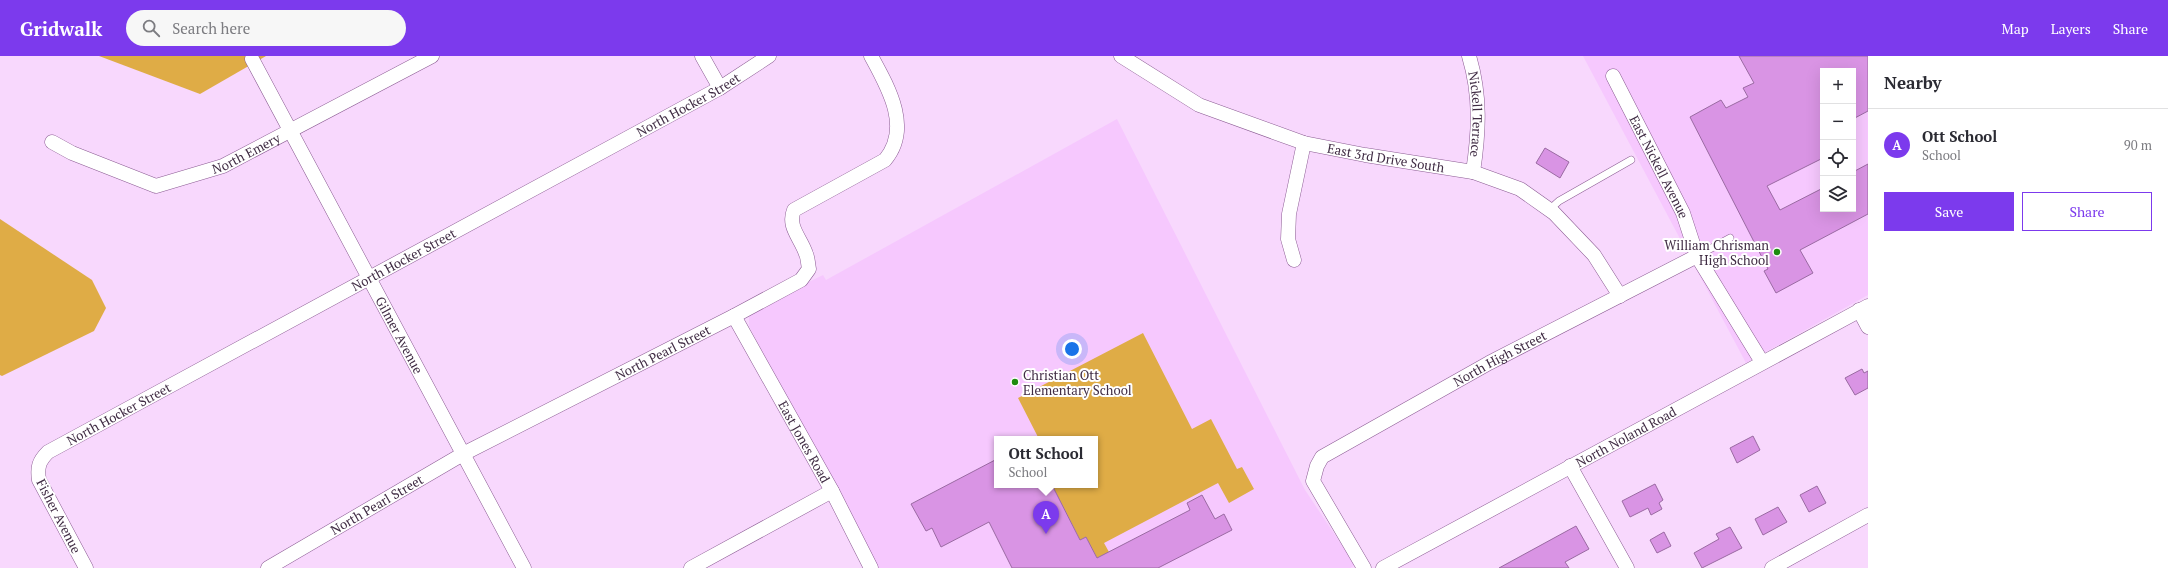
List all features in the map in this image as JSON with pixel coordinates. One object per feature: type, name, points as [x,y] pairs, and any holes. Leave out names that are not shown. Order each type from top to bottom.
[{"type":"street","name":"North Emery","points":[[52,142],[72,152],[156,186],[223,166],[432,56]]},
{"type":"street","points":[[702,56],[720,88]]},
{"type":"street","name":"North Hocker Street","points":[[39,463],[48,452],[720,88],[769,56]]},
{"type":"street","name":"North Pearl Street","points":[[268,568],[463,454],[734,316],[801,280],[809,269],[807,255],[794,229],[791,218],[794,210],[885,160],[892,151],[898,134],[894,105],[871,56]]},
{"type":"street","name":"East 3rd Drive South","points":[[1121,56],[1199,105],[1304,143],[1365,155],[1473,172],[1520,190],[1549,210],[1594,255],[1620,296]]},
{"type":"street","name":"Nickell Terrace","points":[[1469,56],[1475,77],[1479,106],[1478,136],[1473,172]]},
{"type":"street","name":"Gilmer Avenue","points":[[252,59],[524,568]]},
{"type":"street","name":"East Nickell Avenue","points":[[1613,76],[1683,214],[1697,256],[1762,362]]},
{"type":"street","points":[[1294,260],[1288,239],[1289,214],[1304,143]]},
{"type":"street","name":"North High Street","points":[[1364,568],[1313,481],[1317,466],[1322,457],[1489,363],[1697,256]]},
{"type":"street","points":[[1864,308],[1868,327]]},
{"type":"street","name":"North Noland Road","points":[[1383,568],[1864,308]]},
{"type":"street","name":"East Jones Road","points":[[734,316],[832,491],[871,568]]},
{"type":"street","name":"Fisher Avenue","points":[[39,463],[37,470],[39,480],[86,568]]},
{"type":"street","points":[[1570,466],[1627,568]]},
{"type":"street","points":[[691,568],[832,491]]},
{"type":"street","points":[[1772,568],[1868,515]]},
{"type":"lane","points":[[1549,210],[1559,201],[1631,160]]},
{"type":"lane","points":[[1697,256],[1730,238]]},
{"type":"shaded area","points":[[99,56],[266,56],[200,94]]},
{"type":"shaded area","name":"William Chrisman High School","points":[[1583,56],[1868,56],[1868,295],[1746,363]]},
{"type":"shaded area","name":"Christian Ott Elementary School","points":[[1117,119],[1305,490],[1355,565],[1350,568],[874,568],[749,326],[749,315],[758,307],[823,275],[826,280]]},
{"type":"shaded area","points":[[0,219],[92,280],[106,308],[94,331],[2,376],[0,375]]},
{"type":"shaded area","points":[[1143,333],[1192,429],[1211,419],[1237,469],[1242,467],[1254,489],[1229,503],[1218,483],[1104,543],[1109,552],[1097,558],[1086,537],[1080,540],[1054,488],[1098,488],[1098,436],[1037,436],[1018,398]]},
{"type":"building","name":"William Chrisman High School","points":[[1739,56],[1868,56],[1868,111],[1856,117],[1856,68],[1820,68],[1820,160],[1767,186],[1780,210],[1820,190],[1820,212],[1856,212],[1856,170],[1868,164],[1868,214],[1800,250],[1813,273],[1776,293],[1764,271],[1768,269],[1690,117],[1721,100],[1726,108],[1748,97],[1743,88],[1754,83]]},
{"type":"building","points":[[1545,148],[1569,162],[1560,178],[1536,163]]},
{"type":"building","points":[[1862,369],[1864,373],[1868,371],[1868,388],[1855,395],[1845,378]]},
{"type":"building","points":[[1753,436],[1760,450],[1737,463],[1730,448]]},
{"type":"building","points":[[994,461],[994,488],[1054,488],[1080,540],[1086,537],[1097,558],[1190,510],[1187,503],[1202,495],[1215,519],[1224,514],[1232,530],[1158,568],[1012,568],[989,522],[941,547],[932,528],[926,531],[911,504]]},
{"type":"building","points":[[1655,484],[1663,500],[1659,503],[1662,509],[1651,515],[1648,508],[1630,517],[1622,501]]},
{"type":"building","points":[[1817,486],[1826,503],[1809,512],[1800,495]]},
{"type":"building","points":[[1778,507],[1787,522],[1763,535],[1755,519]]},
{"type":"building","points":[[1576,526],[1589,549],[1565,562],[1569,568],[1499,568]]},
{"type":"building","points":[[1730,527],[1742,548],[1702,568],[1694,553],[1719,539],[1716,534]]},
{"type":"building","points":[[1664,532],[1671,546],[1657,553],[1650,540]]},
{"type":"place","name":"William Chrisman High School","points":[[1777,252]]},
{"type":"place","name":"Christian Ott Elementary School","points":[[1015,382]]},
{"type":"place","name":"Ott School","points":[[1046,534]]}]
